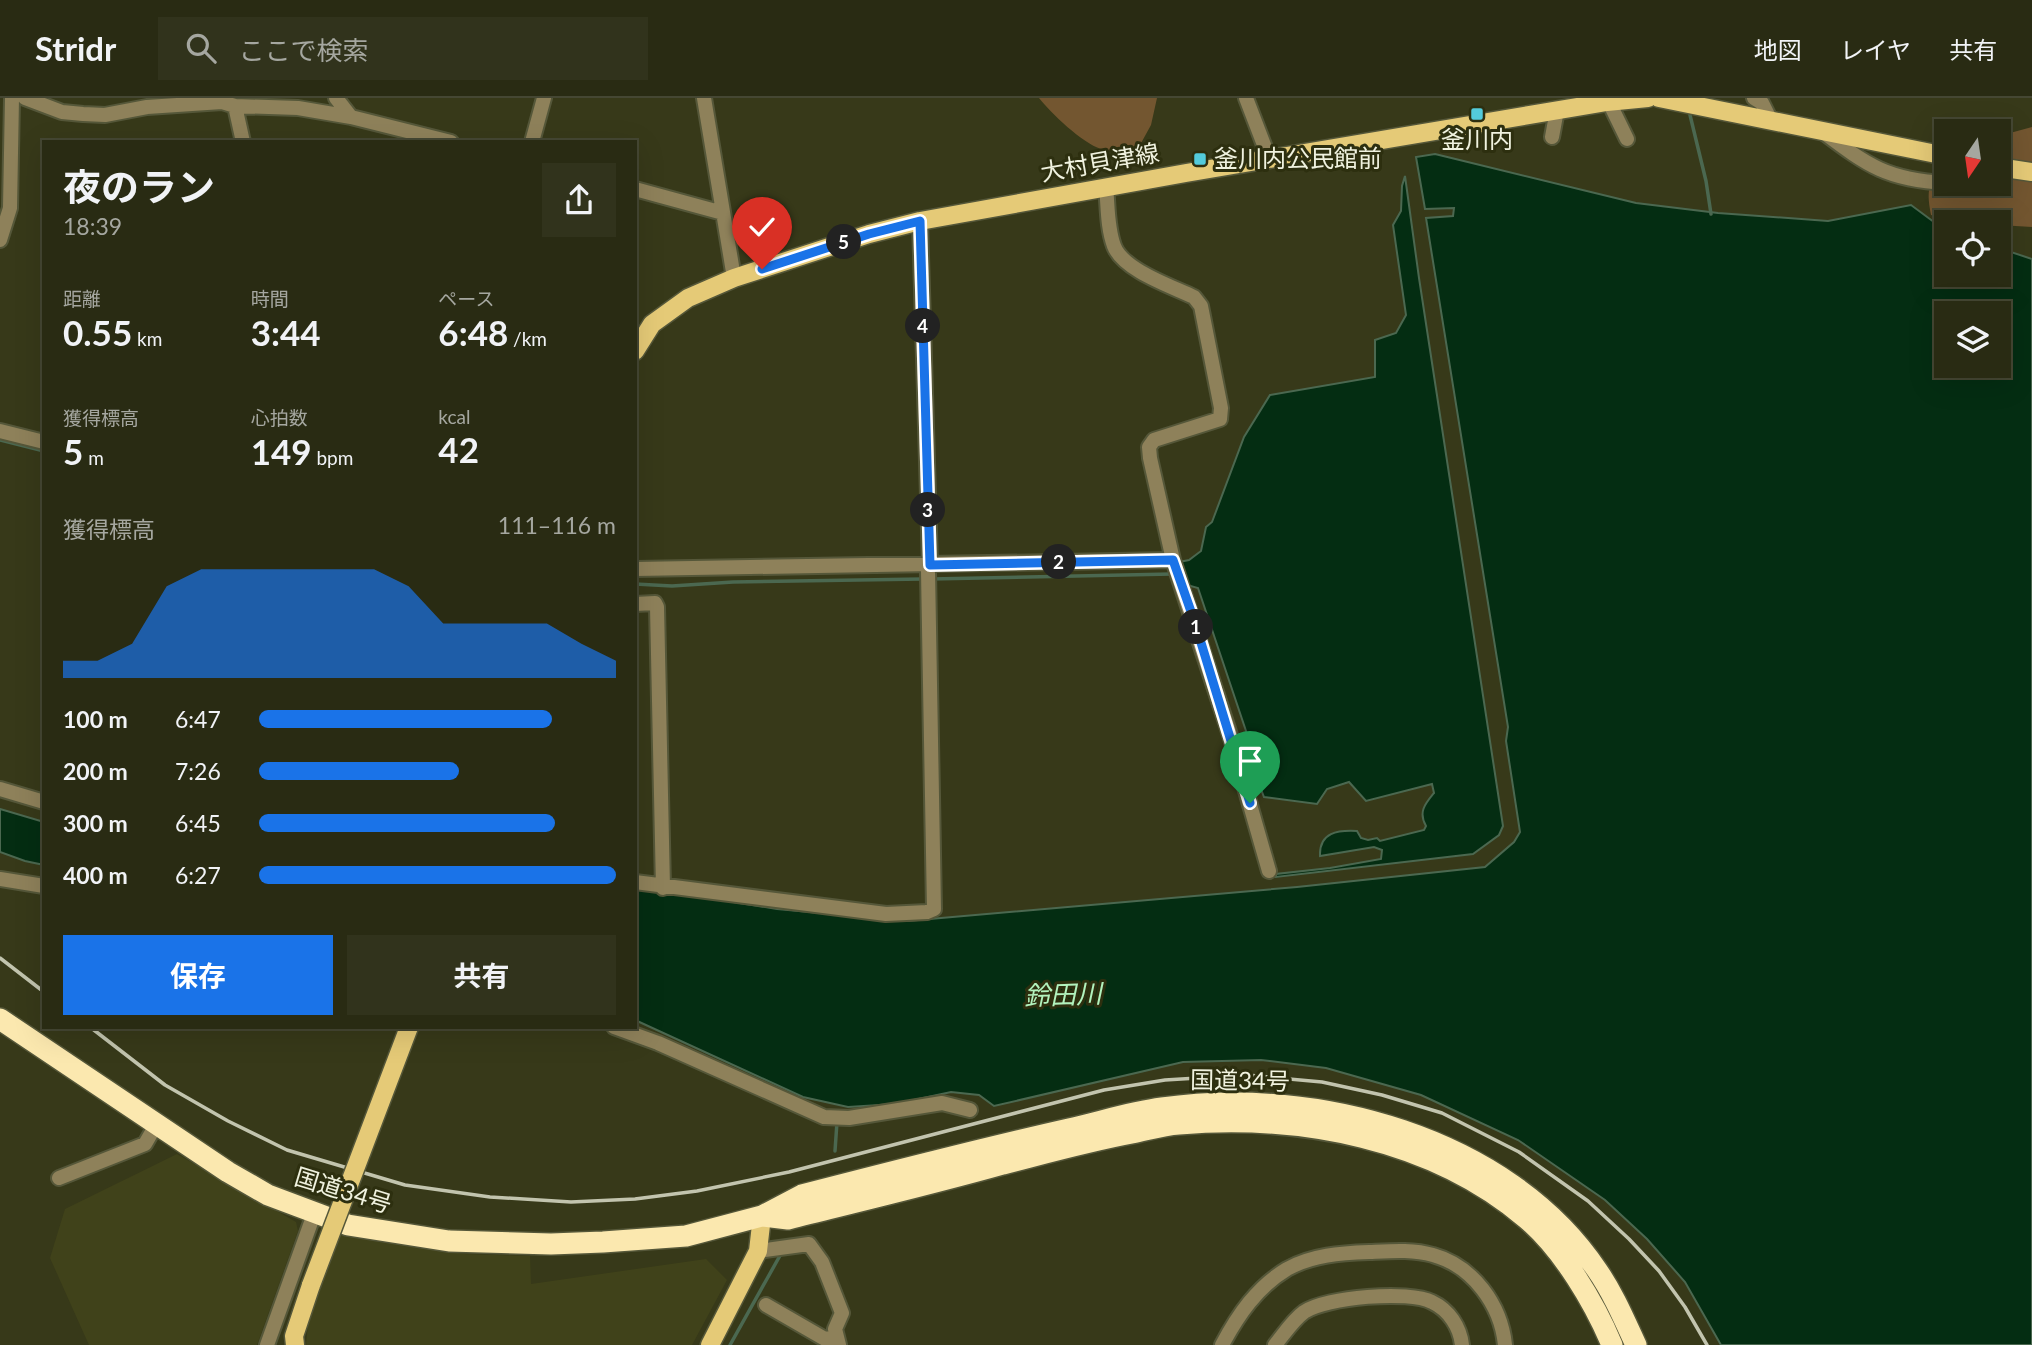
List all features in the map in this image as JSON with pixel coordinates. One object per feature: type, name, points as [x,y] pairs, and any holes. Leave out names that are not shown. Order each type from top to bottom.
[{"type":"highway","name":"国道34号","points":[[0,1019],[156,1125],[268,1195],[348,1225],[449,1241],[551,1244],[686,1236],[762,1216],[802,1195],[1161,1108],[1243,1102],[1315,1110],[1363,1119],[1432,1141],[1513,1184],[1549,1214],[1597,1269],[1636,1345]]},
{"type":"highway","name":"国道34号","points":[[762,1216],[788,1219],[1050,1152],[1176,1124],[1243,1121],[1281,1123],[1345,1133],[1401,1149],[1451,1170],[1484,1189],[1528,1219],[1562,1258],[1597,1309],[1612,1345]]},
{"type":"main road","name":"大村貝津線","points":[[637,348],[652,324],[688,298],[734,278],[869,234],[920,221],[1106,186],[1607,100],[1648,98]]},
{"type":"main road","points":[[1659,98],[1709,103],[1822,131],[1934,154]]},
{"type":"main road","points":[[2011,169],[2032,172]]},
{"type":"main road","points":[[295,1345],[294,1336],[311,1285],[408,1029]]},
{"type":"main road","points":[[710,1345],[766,1250],[762,1216]]},
{"type":"street","points":[[0,240],[10,208],[12,98]]},
{"type":"street","points":[[25,98],[62,112],[105,115],[147,107],[226,102],[298,108],[351,117],[444,140]]},
{"type":"street","points":[[336,98],[351,117]]},
{"type":"street","points":[[533,140],[544,98]]},
{"type":"street","points":[[704,98],[734,278]]},
{"type":"street","points":[[1246,98],[1269,158]]},
{"type":"street","points":[[1754,98],[1762,103],[1770,119]]},
{"type":"street","points":[[1607,100],[1627,139]]},
{"type":"street","points":[[226,102],[242,140]]},
{"type":"street","points":[[1552,137],[1557,110]]},
{"type":"street","points":[[1822,131],[1854,155],[1888,174],[1934,182]]},
{"type":"street","points":[[1106,186],[1114,248],[1124,262],[1194,297],[1201,306],[1221,408],[1220,419],[1154,440],[1149,447],[1174,562],[1269,871]]},
{"type":"street","points":[[637,190],[723,212]]},
{"type":"street","points":[[637,883],[887,914],[928,912],[934,909],[930,589],[920,221]]},
{"type":"street","points":[[0,431],[42,442]]},
{"type":"street","points":[[637,569],[929,568],[1174,562]]},
{"type":"street","points":[[637,604],[655,603],[657,607],[663,888]]},
{"type":"street","points":[[0,789],[42,801]]},
{"type":"street","points":[[0,879],[42,886]]},
{"type":"street","points":[[620,1029],[830,1118],[849,1118],[942,1103],[970,1110]]},
{"type":"street","points":[[59,1178],[107,1165],[145,1144],[156,1125]]},
{"type":"street","points":[[267,1345],[314,1214]]},
{"type":"street","points":[[766,1250],[809,1244],[822,1262],[842,1313],[835,1329],[838,1341],[819,1341],[766,1305]]},
{"type":"street","points":[[1222,1345],[1251,1299],[1271,1280],[1305,1260],[1351,1252],[1410,1251],[1432,1255],[1465,1271],[1479,1284],[1496,1309],[1505,1345]]},
{"type":"street","points":[[1275,1345],[1305,1311],[1343,1299],[1415,1296],[1433,1302],[1445,1310],[1455,1323],[1462,1345]]},
{"type":"shaded area","points":[[1039,98],[1157,98],[1151,125],[1140,145],[1116,151],[1101,149],[1085,141]]},
{"type":"shaded area","points":[[2032,127],[2032,227],[2011,226],[2011,210],[1934,210],[1934,216],[1931,215],[1929,199],[1934,178],[1934,196],[2011,196],[2011,133]]},
{"type":"shaded area","points":[[177,1154],[296,1222],[298,1231],[257,1345],[89,1345],[50,1258],[65,1209]]},
{"type":"shaded area","points":[[339,1235],[465,1254],[530,1256],[531,1284],[706,1259],[727,1280],[692,1345],[306,1345],[308,1324]]},
{"type":"water","name":"鈴田川","points":[[1435,154],[1636,203],[1718,213],[1828,221],[1911,205],[1934,222],[1934,287],[2011,287],[2011,252],[2032,259],[2032,1345],[1721,1345],[1685,1282],[1647,1239],[1605,1200],[1518,1140],[1421,1095],[1326,1068],[1261,1060],[1183,1062],[994,1106],[979,1095],[951,1092],[895,1104],[848,1107],[803,1097],[637,1021],[637,886],[777,909],[907,921],[1297,887],[1485,867],[1514,842],[1520,832],[1506,741],[1508,727],[1426,218],[1453,216],[1454,208],[1425,209],[1416,157]]},
{"type":"water","points":[[1405,176],[1503,826],[1499,835],[1473,854],[1276,877],[1276,874],[1381,859],[1382,850],[1374,847],[1320,856],[1326,837],[1337,832],[1357,831],[1361,838],[1377,838],[1380,841],[1424,830],[1426,826],[1423,812],[1434,793],[1432,784],[1366,801],[1349,782],[1327,789],[1317,804],[1264,797],[1252,766],[1246,731],[1198,588],[1187,585],[1179,562],[1189,560],[1201,551],[1206,527],[1212,522],[1244,437],[1270,395],[1375,377],[1375,340],[1396,333],[1406,315],[1393,225],[1401,211]]},
{"type":"water","points":[[0,809],[42,821],[42,865],[0,852]]},
{"type":"waterway","points":[[1690,115],[1711,214]]},
{"type":"waterway","points":[[0,440],[42,450]]},
{"type":"waterway","points":[[931,579],[1172,574]]},
{"type":"waterway","points":[[637,584],[672,586],[733,582],[923,579]]},
{"type":"waterway","points":[[835,1151],[837,1122]]},
{"type":"waterway","points":[[730,1345],[782,1252]]},
{"type":"railway","points":[[0,958],[42,990]]},
{"type":"railway","points":[[93,1029],[165,1085],[228,1121],[287,1150],[405,1185],[490,1197],[571,1202],[635,1199],[697,1191],[789,1172],[1104,1090],[1165,1080],[1247,1075],[1322,1082],[1382,1095],[1442,1113],[1519,1152],[1588,1201],[1629,1239],[1659,1271],[1685,1307],[1707,1345]]},
{"type":"place","name":"釜川内","points":[[1477,114]]},
{"type":"place","name":"釜川内公民館前","points":[[1200,159]]},
{"type":"route","points":[[762,269],[869,234],[920,221],[930,565],[1173,560],[1250,803]]}]
